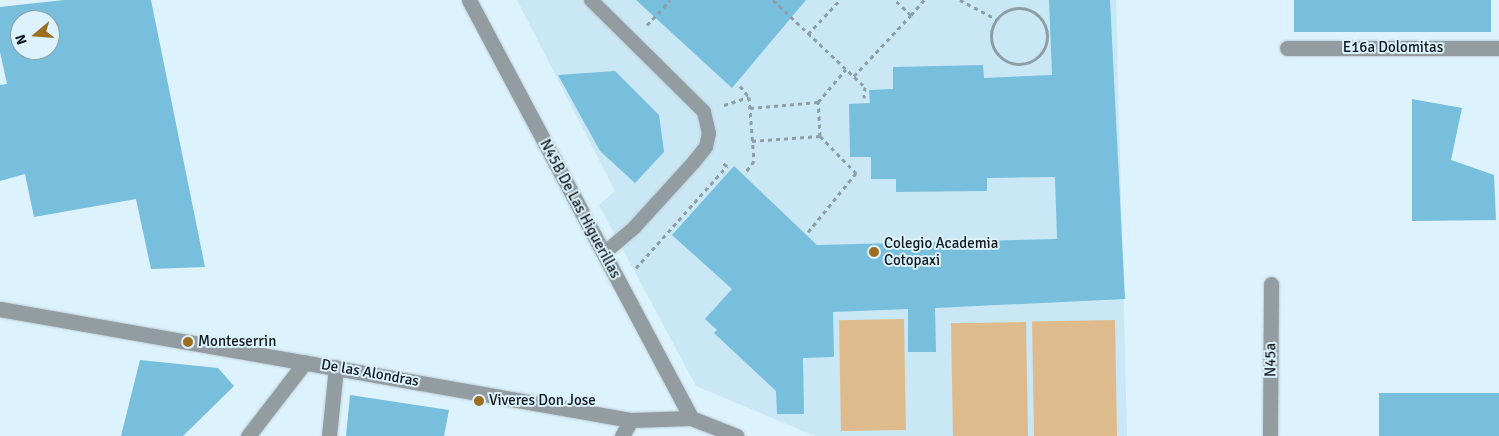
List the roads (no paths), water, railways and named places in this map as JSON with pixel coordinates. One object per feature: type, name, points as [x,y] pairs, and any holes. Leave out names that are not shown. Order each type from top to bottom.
[{"type":"street","name":"N45B De Las Higuerillas","points":[[469,0],[691,418]]},
{"type":"street","name":"E16a Dolomitas","points":[[1287,48],[1499,48]]},
{"type":"street","name":"N45a","points":[[1270,436],[1271,284]]},
{"type":"street","name":"De las Alondras","points":[[0,309],[631,420],[691,418],[738,436]]},
{"type":"street","points":[[248,436],[305,362]]},
{"type":"street","points":[[329,436],[336,367]]},
{"type":"street","points":[[622,436],[631,420]]},
{"type":"lane","points":[[591,0],[704,112],[709,133],[706,147],[694,162],[634,228],[604,253]]},
{"type":"place","name":"Colegio Academia Cotopaxi","points":[[874,252]]},
{"type":"place","name":"Monteserrin","points":[[188,342]]},
{"type":"place","name":"Viveres Don Jose","points":[[479,401]]}]
